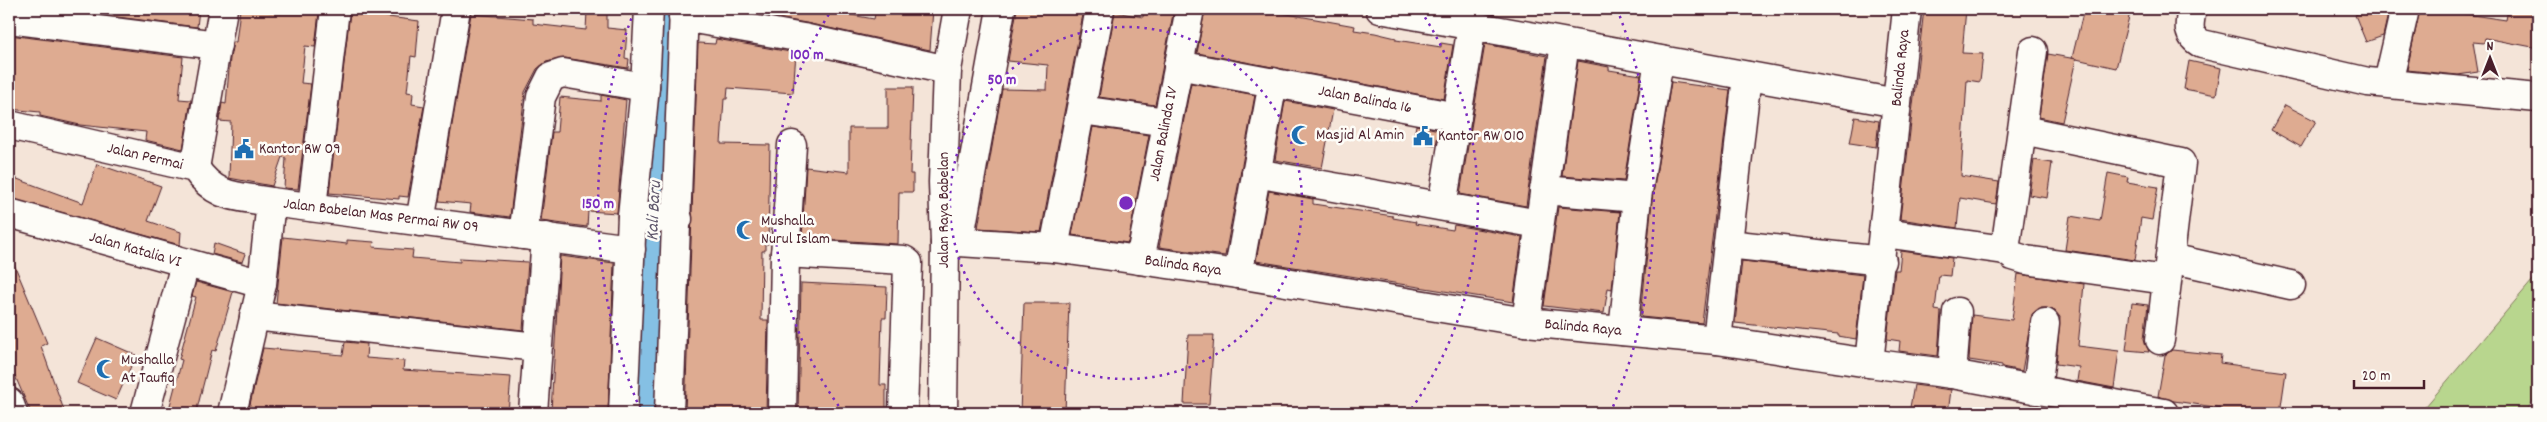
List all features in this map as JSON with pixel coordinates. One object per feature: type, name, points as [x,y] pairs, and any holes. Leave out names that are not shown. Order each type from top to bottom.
[{"type":"street","points":[[195,168],[223,9]]},
{"type":"street","points":[[312,207],[335,9]]},
{"type":"street","points":[[420,222],[456,9]]},
{"type":"street","points":[[623,413],[631,249],[645,87],[649,9]]},
{"type":"street","name":"Jalan Raya Babelan","points":[[943,413],[952,243],[943,182],[947,70],[958,9]]},
{"type":"street","points":[[952,243],[1001,9]]},
{"type":"street","points":[[1054,248],[1100,9]]},
{"type":"street","name":"Jalan Balinda IV","points":[[1140,260],[1190,9]]},
{"type":"street","points":[[1380,9],[1897,103]]},
{"type":"street","name":"Balinda Raya","points":[[952,243],[1054,248],[1238,274],[1526,322],[1716,340],[1869,363],[1882,261],[1907,9]]},
{"type":"street","points":[[2192,9],[2189,30],[2194,40],[2202,44],[2368,82],[2538,98]]},
{"type":"street","points":[[2388,83],[2405,9]]},
{"type":"street","points":[[669,413],[673,218],[684,13],[947,70]]},
{"type":"street","points":[[9,18],[217,46]]},
{"type":"street","points":[[1442,206],[1472,26]]},
{"type":"street","points":[[1526,322],[1566,43]]},
{"type":"street","points":[[2005,250],[2033,51]]},
{"type":"street","points":[[1624,331],[1637,198],[1659,60]]},
{"type":"street","name":"Jalan Balinda 16","points":[[1178,64],[1457,118]]},
{"type":"street","points":[[533,413],[537,347],[534,236],[541,97],[551,77],[563,74],[645,87]]},
{"type":"street","points":[[1716,340],[1747,76]]},
{"type":"street","points":[[1238,274],[1273,82]]},
{"type":"street","points":[[1081,110],[1167,122]]},
{"type":"street","name":"Jalan Permai","points":[[9,125],[195,168],[208,185],[218,192],[272,202]]},
{"type":"street","points":[[2023,130],[2181,163],[2160,340]]},
{"type":"street","points":[[782,413],[785,253],[792,146]]},
{"type":"street","points":[[1256,173],[1539,224]]},
{"type":"street","points":[[1544,190],[1637,198]]},
{"type":"street","name":"Jalan Babelan Mas Permai RW 09","points":[[232,413],[262,284],[272,202],[631,249]]},
{"type":"street","name":"Jalan Katalia VI","points":[[9,213],[185,264],[262,284]]},
{"type":"street","points":[[635,216],[673,218]]},
{"type":"street","points":[[1884,233],[2005,250],[2013,256],[2026,260],[2168,269],[2291,286]]},
{"type":"street","points":[[1728,244],[1882,261]]},
{"type":"street","points":[[785,253],[894,260],[908,263],[903,413]]},
{"type":"street","points":[[144,413],[185,264]]},
{"type":"street","points":[[1952,374],[1958,312]]},
{"type":"street","points":[[254,316],[537,347]]},
{"type":"street","points":[[2045,323],[2053,399]]},
{"type":"street","points":[[1869,363],[1952,374],[2053,399],[2164,413]]},
{"type":"street","points":[[9,402],[13,413]]},
{"type":"green space","points":[[2538,274],[2538,393],[2525,413],[2420,413]]},
{"type":"building","points":[[53,9],[199,9],[197,27]]},
{"type":"building","points":[[240,9],[282,13],[282,9],[319,12],[315,47],[305,46],[301,83],[311,84],[298,189],[284,188],[286,158],[282,157],[272,186],[229,178],[231,122],[219,121],[222,103],[226,104],[230,58],[233,42],[236,42]]},
{"type":"building","points":[[726,9],[817,9],[874,19],[876,9],[898,12],[898,9],[933,9],[930,50],[806,23]]},
{"type":"building","points":[[1017,9],[1084,9],[1041,232],[978,228],[1002,89],[1047,90],[1048,65],[1008,61]]},
{"type":"building","points":[[1144,9],[1174,9],[1155,105],[1099,97],[1115,12],[1143,17]]},
{"type":"building","points":[[1205,9],[1259,9],[1355,26],[1354,30],[1396,38],[1396,40],[1441,47],[1441,43],[1453,45],[1444,99],[1197,53]]},
{"type":"building","points":[[1924,9],[1966,9],[1962,53],[1983,54],[1980,82],[1967,80],[1961,176],[1999,182],[1996,204],[1960,198],[1957,228],[1900,219]]},
{"type":"building","points":[[2084,9],[2131,9],[2116,68],[2072,58]]},
{"type":"building","points":[[2371,9],[2386,9],[2388,14],[2383,36],[2366,42],[2355,15]]},
{"type":"building","points":[[2420,9],[2446,9],[2445,11],[2506,20],[2508,9],[2538,12],[2538,48],[2485,38],[2484,43],[2473,42],[2478,72],[2458,75],[2407,70]]},
{"type":"building","points":[[587,11],[607,13],[607,28],[627,30],[625,58],[629,59],[628,68],[565,58],[546,62],[537,69],[525,92],[510,217],[470,212],[471,204],[439,201],[471,14],[533,19],[533,24],[586,30]]},
{"type":"building","points":[[350,12],[419,21],[416,57],[411,56],[407,92],[413,93],[412,104],[424,106],[408,197],[399,196],[399,199],[329,193]]},
{"type":"building","points":[[9,35],[183,57],[179,99],[191,100],[183,149],[145,140],[146,132],[80,125],[40,116],[40,112],[9,109],[12,72],[9,71]]},
{"type":"building","points":[[716,39],[796,53],[793,93],[728,88],[727,99],[724,99],[721,144],[770,145],[768,244],[765,244],[765,251],[762,251],[761,320],[768,320],[766,413],[685,413],[698,43],[715,44]]},
{"type":"building","points":[[1485,44],[1547,56],[1526,206],[1460,194]]},
{"type":"building","points":[[2048,54],[2076,59],[2062,122],[2039,117]]},
{"type":"building","points":[[1578,61],[1609,67],[1609,70],[1641,75],[1624,181],[1562,176]]},
{"type":"building","points":[[2189,61],[2221,68],[2216,95],[2184,89]]},
{"type":"building","points":[[1671,82],[1730,90],[1702,323],[1641,317],[1652,200]]},
{"type":"building","points":[[1191,83],[1255,95],[1225,256],[1159,247]]},
{"type":"building","points":[[888,87],[913,87],[910,174],[913,174],[913,192],[899,192],[898,244],[802,238],[806,167],[849,172],[849,128],[888,128]]},
{"type":"building","points":[[601,95],[626,100],[617,213],[588,211],[587,227],[541,221],[552,132],[557,132],[560,97],[601,101]]},
{"type":"building","name":"Masjid Al Amin","points":[[1285,101],[1333,110],[1322,168],[1275,160]]},
{"type":"building","points":[[2285,105],[2316,121],[2301,147],[2271,130]]},
{"type":"building","points":[[1855,117],[1879,121],[1876,147],[1850,143]]},
{"type":"building","name":"Kantor RW 010","points":[[1416,125],[1439,130],[1436,145],[1413,142]]},
{"type":"building","points":[[1093,127],[1149,135],[1128,243],[1072,235]]},
{"type":"building","points":[[2034,160],[2052,163],[2047,198],[2029,195]]},
{"type":"building","points":[[97,164],[161,186],[148,221],[181,232],[180,245],[9,198],[9,176],[83,203]]},
{"type":"building","points":[[2108,173],[2128,177],[2127,182],[2158,187],[2152,220],[2141,218],[2135,260],[2065,250],[2070,216],[2100,221]]},
{"type":"building","points":[[1269,191],[1313,199],[1313,204],[1393,216],[1393,218],[1416,222],[1415,224],[1453,230],[1454,225],[1522,237],[1513,302],[1256,261]]},
{"type":"building","points":[[1558,207],[1620,212],[1612,289],[1608,288],[1604,313],[1544,306]]},
{"type":"building","points":[[283,237],[347,244],[347,240],[374,242],[373,247],[413,250],[412,258],[460,262],[460,258],[528,262],[523,330],[276,303]]},
{"type":"building","points":[[214,243],[245,254],[242,262],[212,254]]},
{"type":"building","points":[[1901,251],[1952,258],[1950,276],[1939,275],[1935,310],[1941,311],[1938,356],[1899,351],[1900,341],[1887,339],[1895,270],[1899,270]]},
{"type":"building","points":[[9,252],[47,343],[41,346],[65,413],[31,413],[9,362]]},
{"type":"building","points":[[560,256],[614,263],[608,413],[551,411]]},
{"type":"building","points":[[1742,261],[1863,275],[1856,339],[1838,336],[1838,334],[1735,323]]},
{"type":"building","points":[[2018,274],[2084,284],[2078,346],[2119,351],[2114,388],[2077,381],[2079,367],[2056,364],[2060,317],[2055,311],[2047,308],[2039,308],[2032,314],[2022,371],[2002,367],[2002,365],[1969,360],[1972,315],[2012,320]]},
{"type":"building","points":[[196,282],[233,292],[216,351],[212,350],[196,413],[168,413],[182,360],[179,359],[196,297],[192,296]]},
{"type":"building","points":[[801,283],[887,287],[886,318],[882,318],[880,385],[886,385],[886,413],[798,413]]},
{"type":"building","points":[[1024,303],[1069,303],[1065,413],[1020,413]]},
{"type":"building","points":[[2132,303],[2148,305],[2144,339],[2149,352],[2126,350]]},
{"type":"building","points":[[1188,335],[1214,335],[1209,404],[1184,404]]},
{"type":"building","name":"Mushalla At Taufiq","points":[[97,338],[136,355],[116,400],[77,383]]},
{"type":"building","points":[[345,342],[367,344],[366,358],[404,361],[403,370],[511,377],[508,412],[466,409],[465,413],[248,413],[263,348],[343,355]]},
{"type":"building","points":[[2172,350],[2221,355],[2220,363],[2286,372],[2280,413],[2220,413],[2221,408],[2174,401],[2158,396],[2165,355]]},
{"type":"building","points":[[1914,385],[1951,390],[1948,413],[1909,413]]},
{"type":"waterway","name":"Kali Baru","points":[[646,413],[665,9]]},
{"type":"place","name":"Masjid Al Amin","points":[[1301,135]]},
{"type":"place","name":"Kantor RW 010","points":[[1423,136]]},
{"type":"place","name":"Kantor RW 09","points":[[244,149]]},
{"type":"place","name":"Mushalla Nurul Islam","points":[[746,230]]},
{"type":"place","name":"Mushalla At Taufiq","points":[[106,369]]}]
